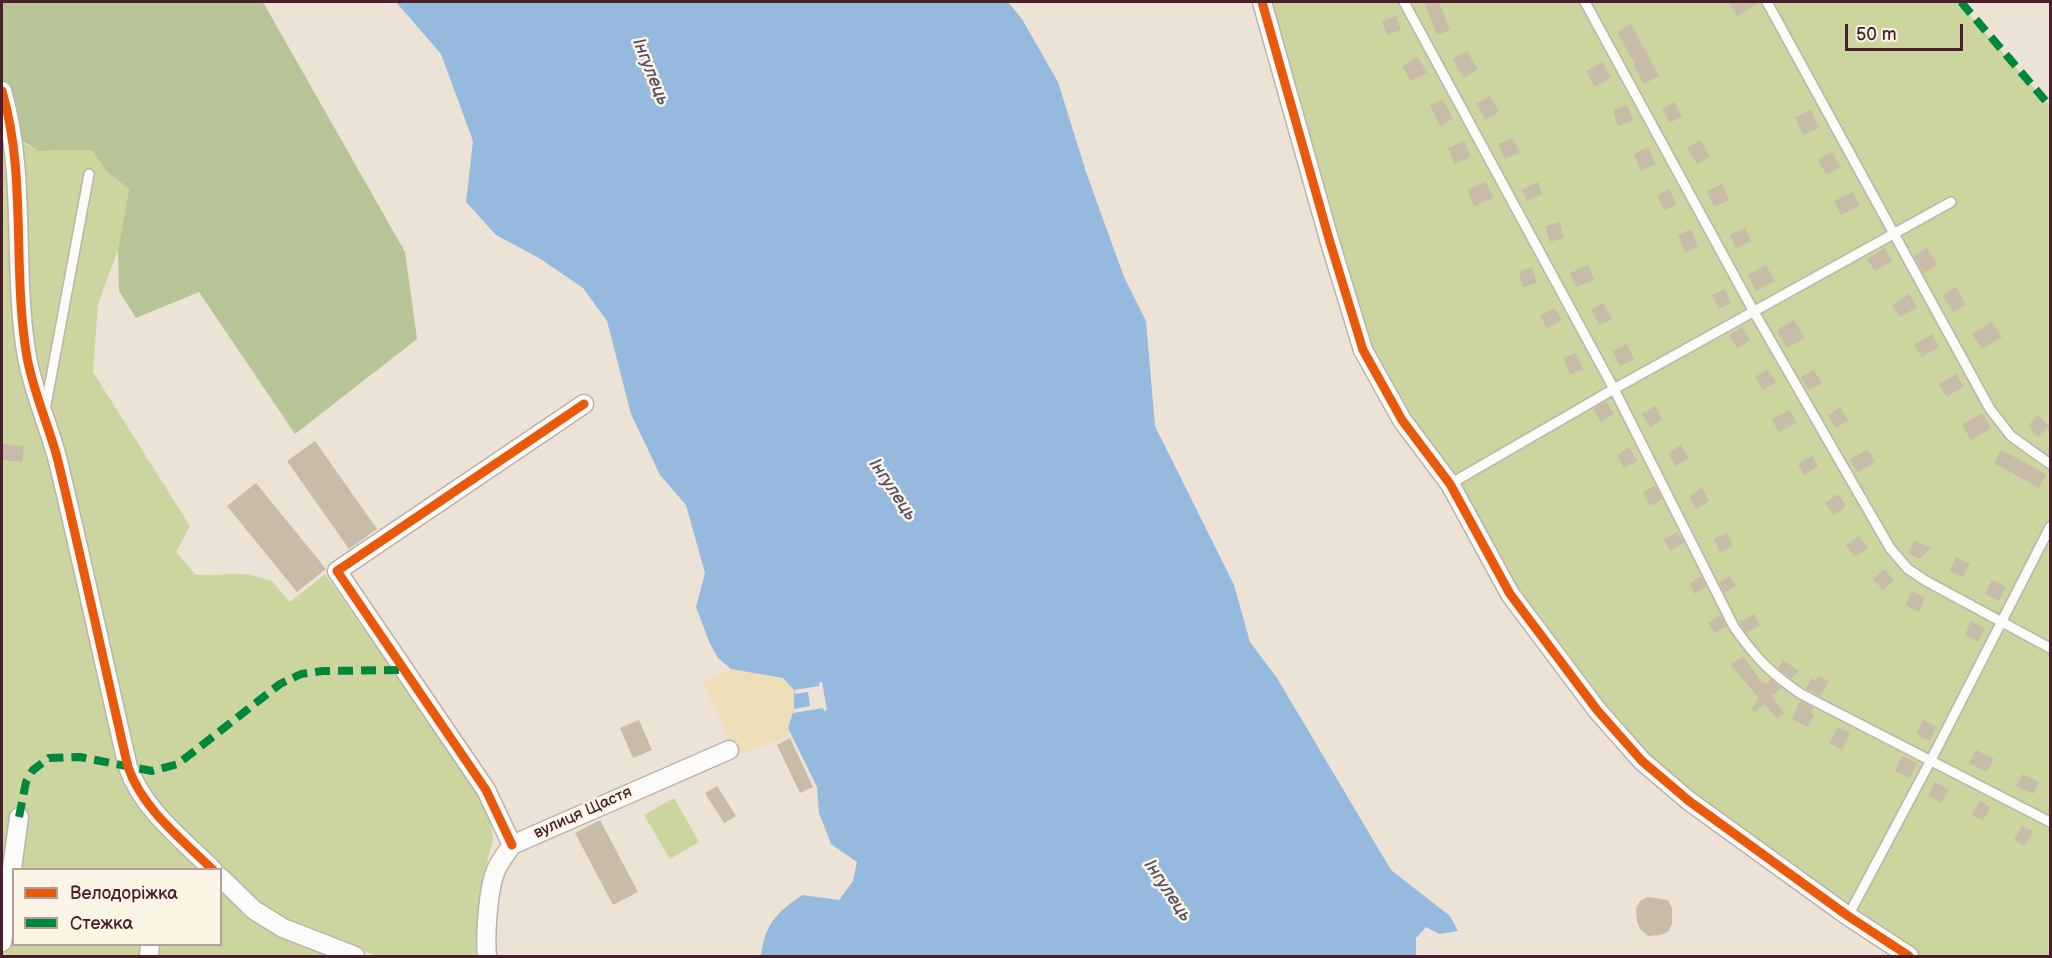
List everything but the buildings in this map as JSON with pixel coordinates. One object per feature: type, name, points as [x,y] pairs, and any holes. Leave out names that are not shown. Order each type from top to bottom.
[{"type":"street","points":[[1262,2],[1363,350],[1402,420],[1450,484],[1510,594],[1597,710],[1642,761],[1689,801],[1848,916],[1909,957]]},
{"type":"street","points":[[2,91],[15,170],[22,320],[27,360],[56,456],[128,768],[134,784],[149,807],[211,868]]},
{"type":"street","points":[[512,845],[486,790],[337,571],[584,404]]},
{"type":"street","name":"вулиця Щастя","points":[[487,957],[485,939],[495,870],[512,845],[729,750]]},
{"type":"street","points":[[2,827],[19,817],[12,868]]},
{"type":"street","points":[[2,942],[12,868]]},
{"type":"street","points":[[222,879],[254,910],[283,928],[355,957]]},
{"type":"lane","points":[[1404,2],[1614,389],[1734,627],[1756,658],[1776,677],[1801,694],[2050,822]]},
{"type":"lane","points":[[1584,2],[1754,312],[1890,548],[1908,569],[2050,648]]},
{"type":"lane","points":[[1767,2],[1990,409],[2011,436],[2050,464]]},
{"type":"lane","points":[[44,415],[89,174]]},
{"type":"lane","points":[[1450,484],[1614,389],[1951,202]]},
{"type":"lane","points":[[1848,916],[1932,760],[2050,527]]},
{"type":"green space","points":[[2,2],[263,2],[405,252],[417,339],[295,434],[199,292],[136,318],[119,291],[118,250],[129,189],[106,171],[92,150],[39,151],[2,129]]},
{"type":"green space","points":[[1262,2],[1958,2],[2050,106],[2050,956],[1909,956],[1642,761],[1510,594],[1363,350]]},
{"type":"green space","points":[[2,129],[5,140],[13,321],[20,363],[48,458],[121,773],[129,790],[203,868],[12,868],[12,946],[222,946],[222,887],[333,956],[2,956]]},
{"type":"green space","points":[[20,141],[39,151],[92,150],[106,171],[129,189],[118,250],[98,304],[93,372],[190,526],[176,552],[196,575],[247,574],[272,581],[290,602],[325,574],[480,796],[490,816],[493,840],[486,866],[481,902],[480,956],[377,956],[287,922],[258,902],[157,805],[134,763],[42,384],[31,319]]},
{"type":"green space","points":[[674,798],[699,842],[670,859],[644,815]]},
{"type":"sand","points":[[731,669],[769,675],[787,682],[792,687],[795,702],[788,727],[792,734],[737,756],[703,683]]},
{"type":"water","name":"Інгулець","points":[[396,2],[1008,2],[1022,19],[1058,82],[1086,172],[1124,277],[1146,321],[1155,426],[1234,585],[1250,642],[1277,678],[1391,870],[1450,916],[1458,931],[1439,934],[1426,927],[1416,938],[1416,956],[761,956],[769,927],[785,908],[802,895],[839,900],[853,881],[857,862],[831,844],[819,813],[817,787],[788,728],[794,709],[794,690],[783,678],[731,669],[718,658],[710,644],[696,607],[705,573],[686,505],[660,475],[631,414],[607,321],[583,288],[539,258],[496,235],[466,202],[473,141],[441,54]]},
{"type":"pier","points":[[822,682],[827,710],[824,711],[823,708],[793,713],[794,709],[810,706],[808,692],[795,694],[794,690],[819,686]]},
{"type":"marked path","points":[[1961,2],[2050,106]]},
{"type":"marked path","points":[[19,817],[26,782],[33,770],[49,758],[80,757],[152,771],[178,764],[280,684],[301,674],[323,671],[405,670]]},
{"type":"cycle path","points":[[1262,2],[1363,350],[1402,420],[1450,484],[1510,594],[1597,710],[1642,761],[1689,801],[1848,916],[1909,956]]},
{"type":"cycle path","points":[[2,91],[10,123],[14,155],[20,291],[27,357],[57,457],[128,767],[143,797],[153,810],[211,868]]},
{"type":"cycle path","points":[[512,845],[486,790],[337,571],[584,404]]}]
